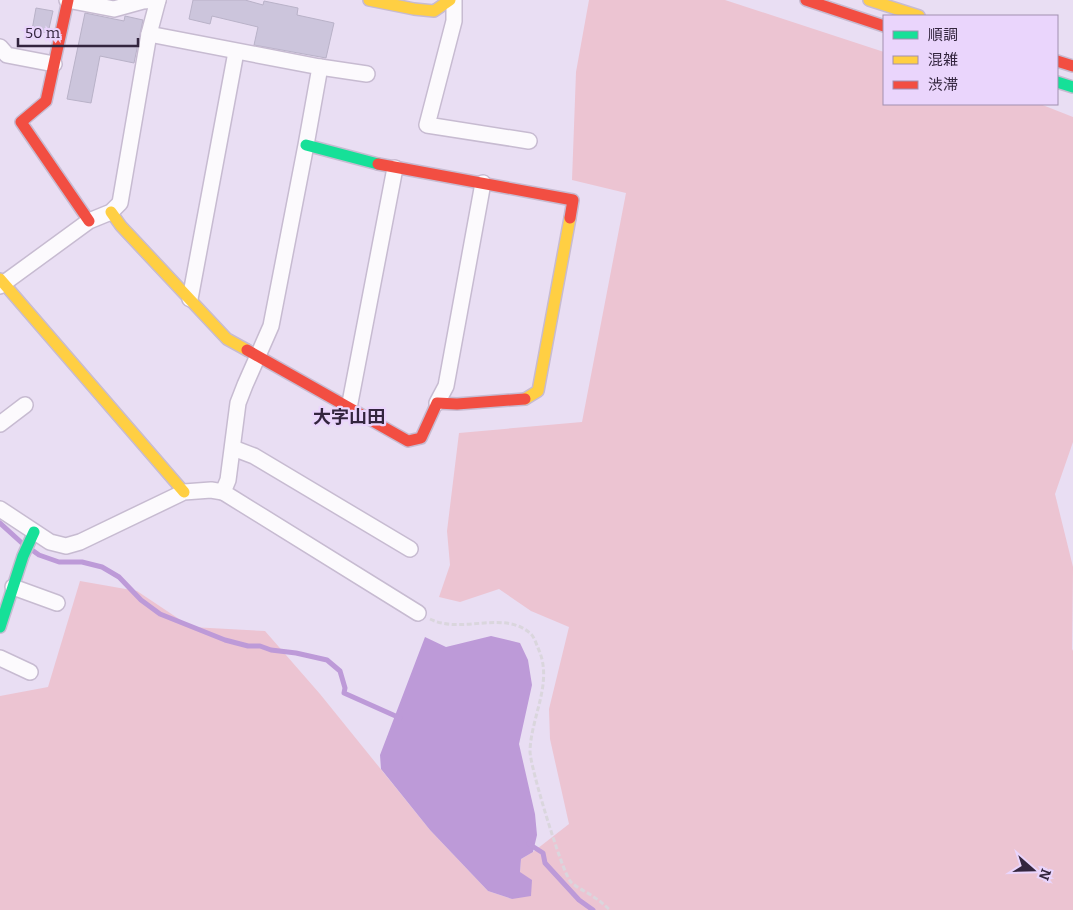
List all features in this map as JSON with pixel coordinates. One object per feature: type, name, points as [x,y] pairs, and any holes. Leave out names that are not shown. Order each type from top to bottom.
[{"type":"street","points":[[89,221],[21,122],[46,101],[67,0],[114,9],[142,1],[158,0],[150,34],[120,203],[111,212],[89,221],[1,283],[184,492]]},
{"type":"street","points":[[369,0],[434,11],[450,0]]},
{"type":"street","points":[[454,0],[454,21],[427,125],[529,141]]},
{"type":"street","points":[[806,0],[883,26]]},
{"type":"street","points":[[869,0],[916,15]]},
{"type":"street","points":[[150,34],[236,52],[367,74]]},
{"type":"street","points":[[0,47],[7,55],[54,64]]},
{"type":"street","points":[[190,299],[236,52]]},
{"type":"street","points":[[1058,61],[1073,66]]},
{"type":"street","points":[[223,492],[228,480],[238,403],[271,326],[320,67]]},
{"type":"street","points":[[1058,82],[1073,87]]},
{"type":"street","points":[[306,145],[395,168],[573,200],[538,391],[524,399],[457,404],[437,403]]},
{"type":"street","points":[[349,408],[395,168]]},
{"type":"street","points":[[111,212],[121,226],[227,339],[408,441],[422,438],[446,386],[483,183]]},
{"type":"street","points":[[0,424],[25,405]]},
{"type":"street","points":[[233,448],[254,456],[410,549]]},
{"type":"street","points":[[0,509],[50,542],[66,546],[80,542],[184,492],[211,490],[223,492],[418,613]]},
{"type":"street","points":[[0,627],[23,556],[34,532]]},
{"type":"street","points":[[13,587],[57,603]]},
{"type":"street","points":[[0,658],[30,672]]},
{"type":"path","points":[[418,613],[439,624],[462,626],[507,622],[520,627],[532,635],[541,654],[545,680],[530,753],[541,796],[562,863],[571,882],[610,910]]},
{"type":"shaded area","points":[[589,0],[725,0],[883,52],[883,105],[1043,105],[1073,117],[1073,442],[1055,494],[1073,567],[1073,910],[0,910],[0,696],[48,687],[80,581],[137,591],[191,627],[265,631],[320,694],[430,830],[488,891],[512,899],[520,872],[521,859],[569,824],[550,739],[549,709],[569,627],[531,611],[499,589],[460,602],[439,597],[450,565],[447,531],[459,433],[582,422],[626,193],[572,180],[576,72]]},
{"type":"shaded area","points":[[491,636],[520,643],[528,660],[532,685],[519,744],[535,814],[537,835],[533,852],[521,859],[520,872],[532,880],[531,896],[512,899],[488,891],[430,830],[381,769],[380,755],[425,637],[446,647]]},
{"type":"building","points":[[193,0],[245,0],[263,5],[264,1],[298,8],[297,15],[334,23],[326,58],[254,45],[258,27],[212,16],[210,24],[189,19]]},
{"type":"building","points":[[36,8],[53,11],[48,33],[32,30]]},
{"type":"building","points":[[85,13],[124,21],[125,16],[143,20],[134,63],[100,56],[91,103],[67,99]]},
{"type":"waterway","points":[[0,523],[23,544]]},
{"type":"waterway","points":[[32,550],[39,555],[59,562],[82,562],[102,567],[119,577],[141,600],[160,614],[225,640],[327,660],[340,671],[345,688],[344,693],[400,718]]},
{"type":"waterway","points":[[529,844],[543,853],[545,863],[579,900],[593,910]]},
{"type":"traffic: fast","points":[[1058,82],[1073,87]]},
{"type":"traffic: fast","points":[[306,145],[378,164]]},
{"type":"traffic: fast","points":[[0,627],[23,556],[34,532]]},
{"type":"traffic: slow","points":[[369,0],[434,11],[450,0]]},
{"type":"traffic: slow","points":[[869,0],[916,15]]},
{"type":"traffic: slow","points":[[111,212],[121,226],[227,339],[247,350]]},
{"type":"traffic: slow","points":[[525,399],[538,391],[570,218]]},
{"type":"traffic: slow","points":[[0,279],[184,492]]},
{"type":"traffic: jam","points":[[68,0],[46,101],[21,122],[89,221]]},
{"type":"traffic: jam","points":[[806,0],[883,26]]},
{"type":"traffic: jam","points":[[1058,61],[1073,66]]},
{"type":"traffic: jam","points":[[378,164],[573,200],[570,218]]},
{"type":"traffic: jam","points":[[247,350],[408,441],[421,438],[437,403],[457,404],[525,399]]},
{"type":"district","name":"大字山田","points":[[349,417]]}]
